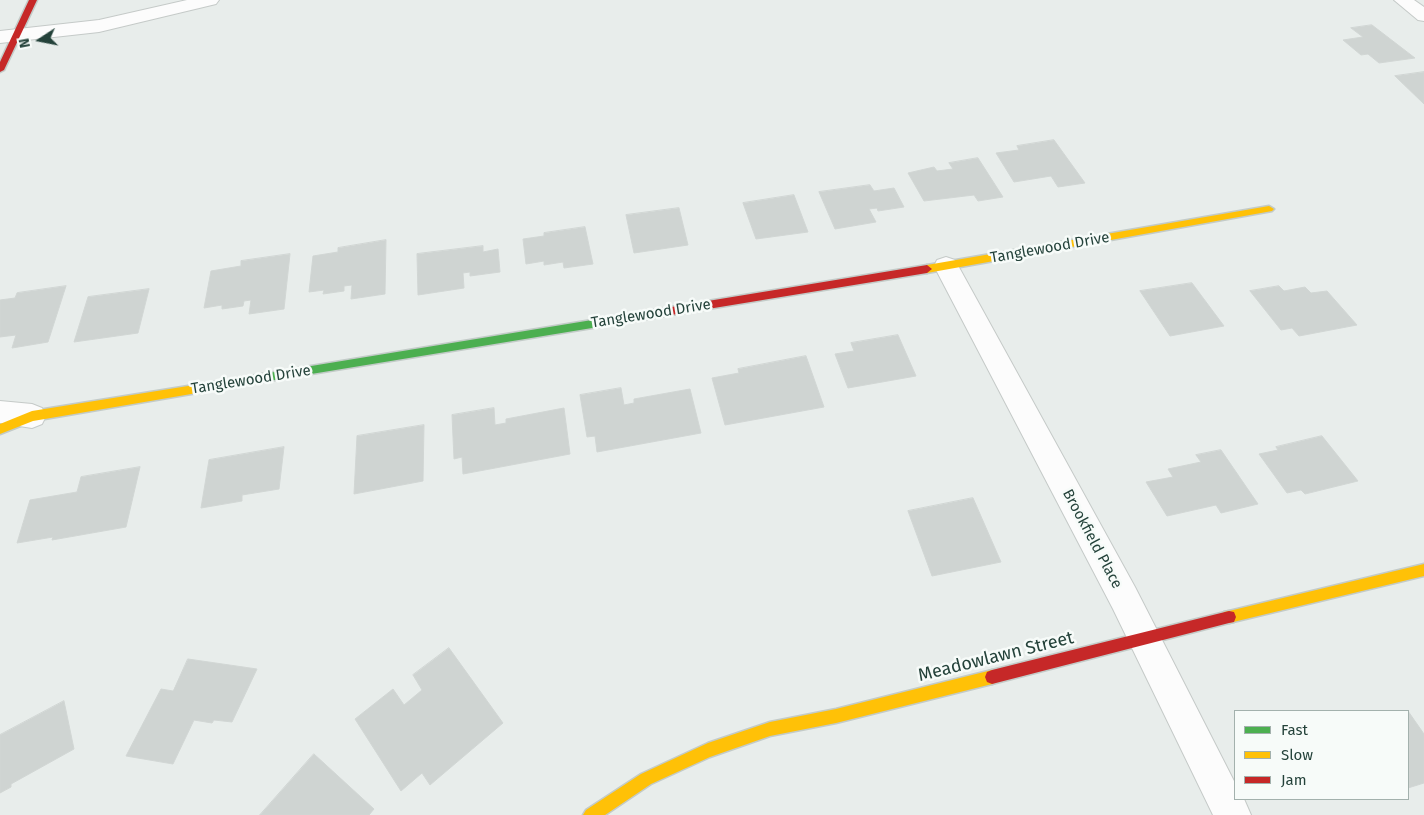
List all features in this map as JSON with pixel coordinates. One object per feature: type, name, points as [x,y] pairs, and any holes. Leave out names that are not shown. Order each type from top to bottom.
[{"type":"street","points":[[0,70],[8,36],[33,0]]},
{"type":"street","points":[[8,36],[99,26],[174,10],[210,0]]},
{"type":"street","points":[[1403,0],[1424,16]]},
{"type":"street","name":"Tanglewood Drive","points":[[0,429],[32,416],[946,266],[1269,209]]},
{"type":"street","name":"Brookfield Place","points":[[946,266],[1144,638],[1232,815]]},
{"type":"street","name":"Tanglewood Drive","points":[[0,412],[32,416]]},
{"type":"street","name":"Meadowlawn Street","points":[[591,815],[646,779],[708,750],[770,729],[836,716],[1424,570]]},
{"type":"building","points":[[1372,25],[1415,58],[1379,63],[1368,54],[1361,55],[1343,40],[1363,37],[1351,28]]},
{"type":"building","points":[[1424,72],[1424,104],[1395,76]]},
{"type":"building","points":[[1054,140],[1085,183],[1058,187],[1051,176],[1014,182],[996,153],[1019,150],[1017,146]]},
{"type":"building","points":[[978,158],[1003,197],[978,201],[974,195],[924,201],[908,173],[934,167],[937,171],[953,169],[949,163]]},
{"type":"building","points":[[870,185],[874,191],[894,188],[904,207],[878,211],[877,208],[869,209],[876,222],[835,229],[819,192]]},
{"type":"building","points":[[794,195],[808,232],[756,239],[743,203]]},
{"type":"building","points":[[679,208],[688,245],[634,253],[626,215]]},
{"type":"building","points":[[585,227],[593,264],[564,268],[563,262],[544,265],[544,261],[526,264],[523,239],[544,236],[544,233]]},
{"type":"building","points":[[386,240],[385,294],[351,299],[352,285],[344,286],[344,291],[323,294],[324,290],[309,292],[313,256],[338,252],[338,248]]},
{"type":"building","points":[[483,246],[483,252],[498,249],[500,272],[470,276],[470,272],[463,273],[464,288],[418,295],[417,254]]},
{"type":"building","points":[[290,254],[284,309],[249,314],[251,300],[244,301],[243,306],[222,309],[222,305],[204,308],[211,271],[241,266],[241,261]]},
{"type":"building","points":[[1192,283],[1224,326],[1170,336],[1140,291]]},
{"type":"building","points":[[66,286],[48,342],[12,348],[16,335],[0,337],[0,300],[15,298],[17,293]]},
{"type":"building","points":[[1279,286],[1284,291],[1305,287],[1311,293],[1327,291],[1357,325],[1299,336],[1292,328],[1281,330],[1250,291]]},
{"type":"building","points":[[149,289],[138,333],[74,342],[88,297]]},
{"type":"building","points":[[898,335],[916,376],[848,388],[835,354],[854,351],[851,343]]},
{"type":"building","points":[[806,356],[824,407],[725,425],[712,378],[739,373],[738,369]]},
{"type":"building","points":[[621,388],[624,405],[634,403],[634,399],[690,389],[701,433],[597,452],[595,436],[587,437],[580,395]]},
{"type":"building","points":[[494,408],[495,425],[506,423],[506,419],[564,408],[570,454],[463,474],[462,457],[454,459],[452,415]]},
{"type":"building","points":[[424,425],[423,481],[354,494],[357,436]]},
{"type":"building","points":[[1322,436],[1358,481],[1305,494],[1301,490],[1287,493],[1259,454],[1278,450],[1276,447]]},
{"type":"building","points":[[284,447],[279,489],[242,495],[242,501],[201,508],[209,460]]},
{"type":"building","points":[[1221,450],[1258,504],[1221,513],[1216,505],[1167,516],[1146,482],[1173,477],[1168,469],[1201,462],[1196,455]]},
{"type":"building","points":[[140,467],[126,527],[52,540],[53,537],[17,543],[30,500],[77,492],[81,477]]},
{"type":"building","points":[[973,498],[1001,562],[932,576],[908,511]]},
{"type":"building","points":[[449,648],[503,723],[430,785],[422,773],[401,791],[355,719],[393,689],[404,705],[422,690],[413,675]]},
{"type":"building","points":[[188,659],[257,669],[232,722],[214,720],[212,723],[194,720],[173,764],[126,756],[161,689],[173,691]]},
{"type":"building","points":[[64,701],[74,749],[11,784],[11,787],[0,793],[0,735]]},
{"type":"building","points":[[1409,712],[1424,734],[1424,783],[1409,788]]},
{"type":"building","points":[[314,754],[374,809],[369,815],[260,815]]},
{"type":"traffic: fast","points":[[238,382],[647,315]]},
{"type":"traffic: slow","points":[[927,269],[1269,209]]},
{"type":"traffic: slow","points":[[0,429],[32,416],[238,382]]},
{"type":"traffic: slow","points":[[1229,617],[1424,570]]},
{"type":"traffic: slow","points":[[591,815],[646,779],[708,750],[770,729],[836,716],[992,677]]},
{"type":"traffic: jam","points":[[0,70],[33,0]]},
{"type":"traffic: jam","points":[[647,315],[927,269]]},
{"type":"traffic: jam","points":[[992,677],[1229,617]]}]
